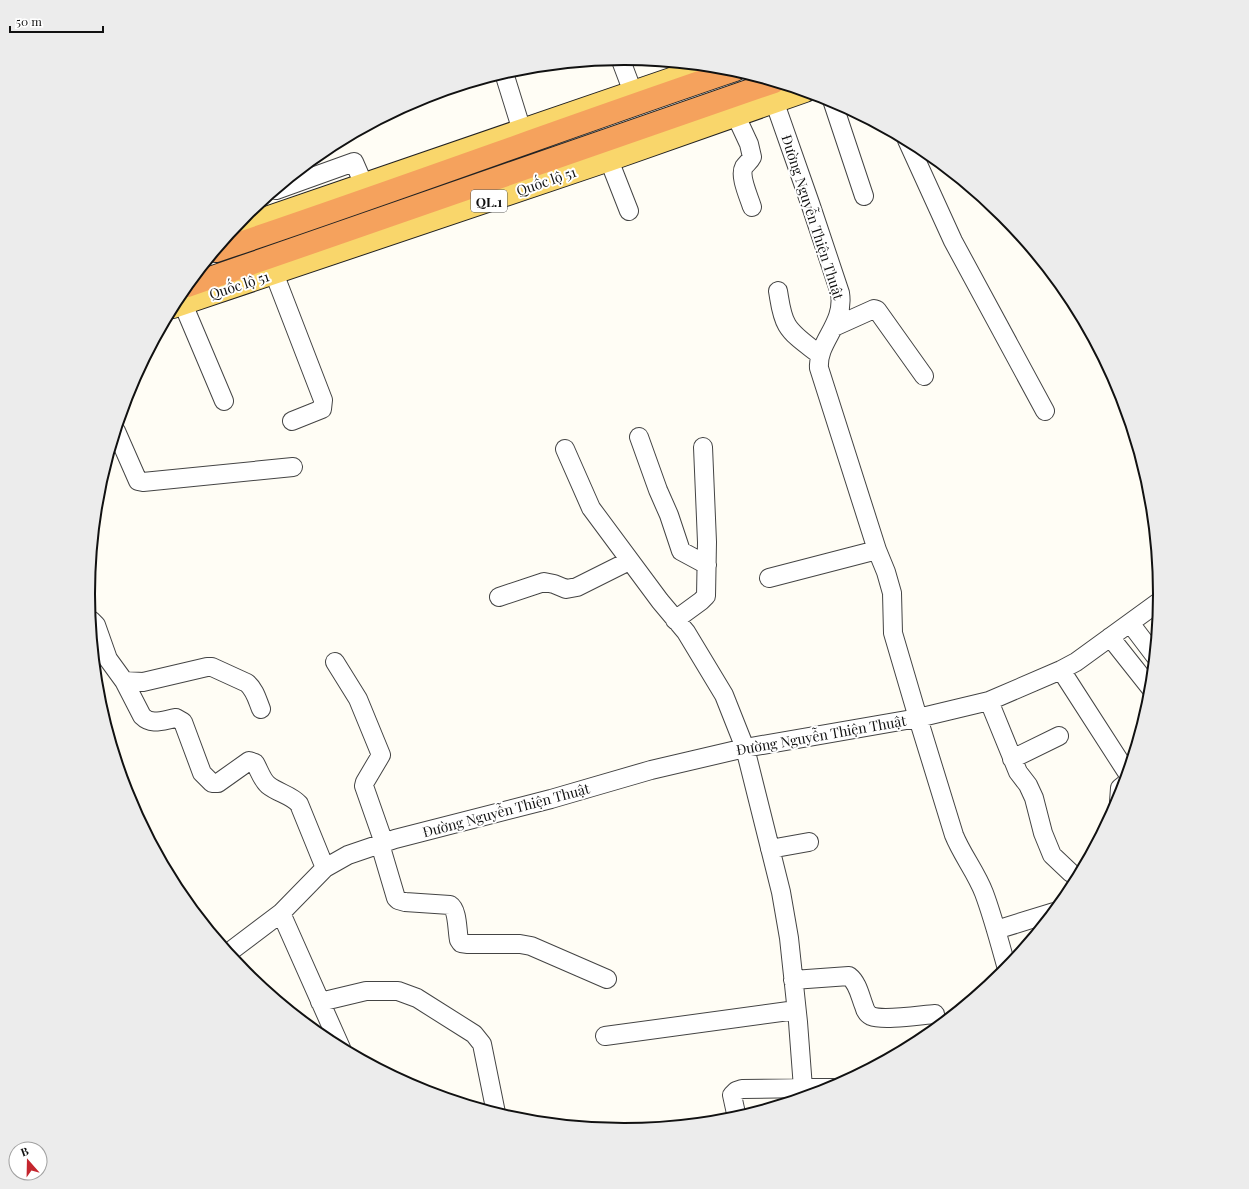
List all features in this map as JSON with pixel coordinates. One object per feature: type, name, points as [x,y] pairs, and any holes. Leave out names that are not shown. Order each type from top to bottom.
[{"type":"highway","points":[[223,249],[374,197],[635,98],[721,74]]},
{"type":"highway","name":"Quốc lộ 51","points":[[186,297],[772,89]]},
{"type":"main road","points":[[245,225],[522,131],[635,98],[693,70]]},
{"type":"main road","name":"Quốc lộ 51","points":[[186,298],[274,273],[352,239],[609,160],[736,116],[772,89],[784,90]]},
{"type":"street","points":[[623,65],[635,98]]},
{"type":"street","points":[[506,79],[522,131]]},
{"type":"street","name":"Đường Nguyễn Thiện Thuật","points":[[232,950],[281,913],[325,868],[348,856],[382,844],[551,799],[651,770],[745,748],[918,718],[893,633],[892,593],[821,378],[818,359],[839,315],[842,304],[840,293],[772,89]]},
{"type":"street","points":[[835,109],[864,196]]},
{"type":"street","points":[[736,116],[749,144],[752,157],[749,163],[744,166],[742,175],[752,207]]},
{"type":"street","points":[[911,149],[953,242],[1045,411]]},
{"type":"street","points":[[609,160],[630,212]]},
{"type":"street","points":[[287,186],[354,162],[364,185]]},
{"type":"street","points":[[274,273],[323,400],[322,409],[292,421]]},
{"type":"street","points":[[778,291],[782,312],[787,325],[794,333],[820,355]]},
{"type":"street","points":[[182,303],[224,401]]},
{"type":"street","points":[[834,327],[874,309],[877,310],[924,376]]},
{"type":"street","points":[[639,437],[681,551],[707,565]]},
{"type":"street","points":[[119,438],[138,481],[144,482],[293,467]]},
{"type":"street","points":[[675,620],[706,596],[707,507],[704,447]]},
{"type":"street","points":[[565,449],[591,508],[629,561],[686,632],[724,695],[745,748],[783,900],[794,980],[803,1088]]},
{"type":"street","points":[[769,578],[877,550]]},
{"type":"street","points":[[499,597],[544,582],[566,589],[577,587],[629,561]]},
{"type":"street","points":[[1005,963],[984,893],[970,865],[959,849],[918,718],[989,701],[1061,670],[1076,662],[1154,606]]},
{"type":"street","points":[[1130,623],[1151,650]]},
{"type":"street","points":[[96,625],[108,659],[124,681],[146,721],[155,722],[176,718],[183,722],[201,771],[212,783],[218,783],[249,761],[255,763],[267,784],[294,799],[298,804],[325,868]]},
{"type":"street","points":[[1110,637],[1146,683]]},
{"type":"street","points":[[335,662],[358,699],[381,755],[364,786],[382,844],[396,898],[405,902],[450,905],[453,907],[459,940],[462,943],[520,944],[531,946],[607,979]]},
{"type":"street","points":[[124,681],[143,682],[212,667],[251,686],[255,690],[261,709]]},
{"type":"street","points":[[1061,670],[1125,769]]},
{"type":"street","points":[[989,701],[1018,772],[1028,785],[1034,798],[1043,833],[1052,856],[1071,873]]},
{"type":"street","points":[[1012,759],[1059,736]]},
{"type":"street","points":[[770,850],[809,842]]},
{"type":"street","points":[[281,913],[337,1039]]},
{"type":"street","points":[[996,930],[1047,914]]},
{"type":"street","points":[[794,980],[849,976],[857,986],[866,1012],[870,1016],[880,1018],[935,1014]]},
{"type":"street","points":[[320,1002],[366,991],[398,991],[417,998],[474,1034],[482,1044],[495,1108]]},
{"type":"street","points":[[605,1036],[796,1010]]},
{"type":"street","points":[[736,1112],[732,1095],[736,1091],[816,1088]]}]
